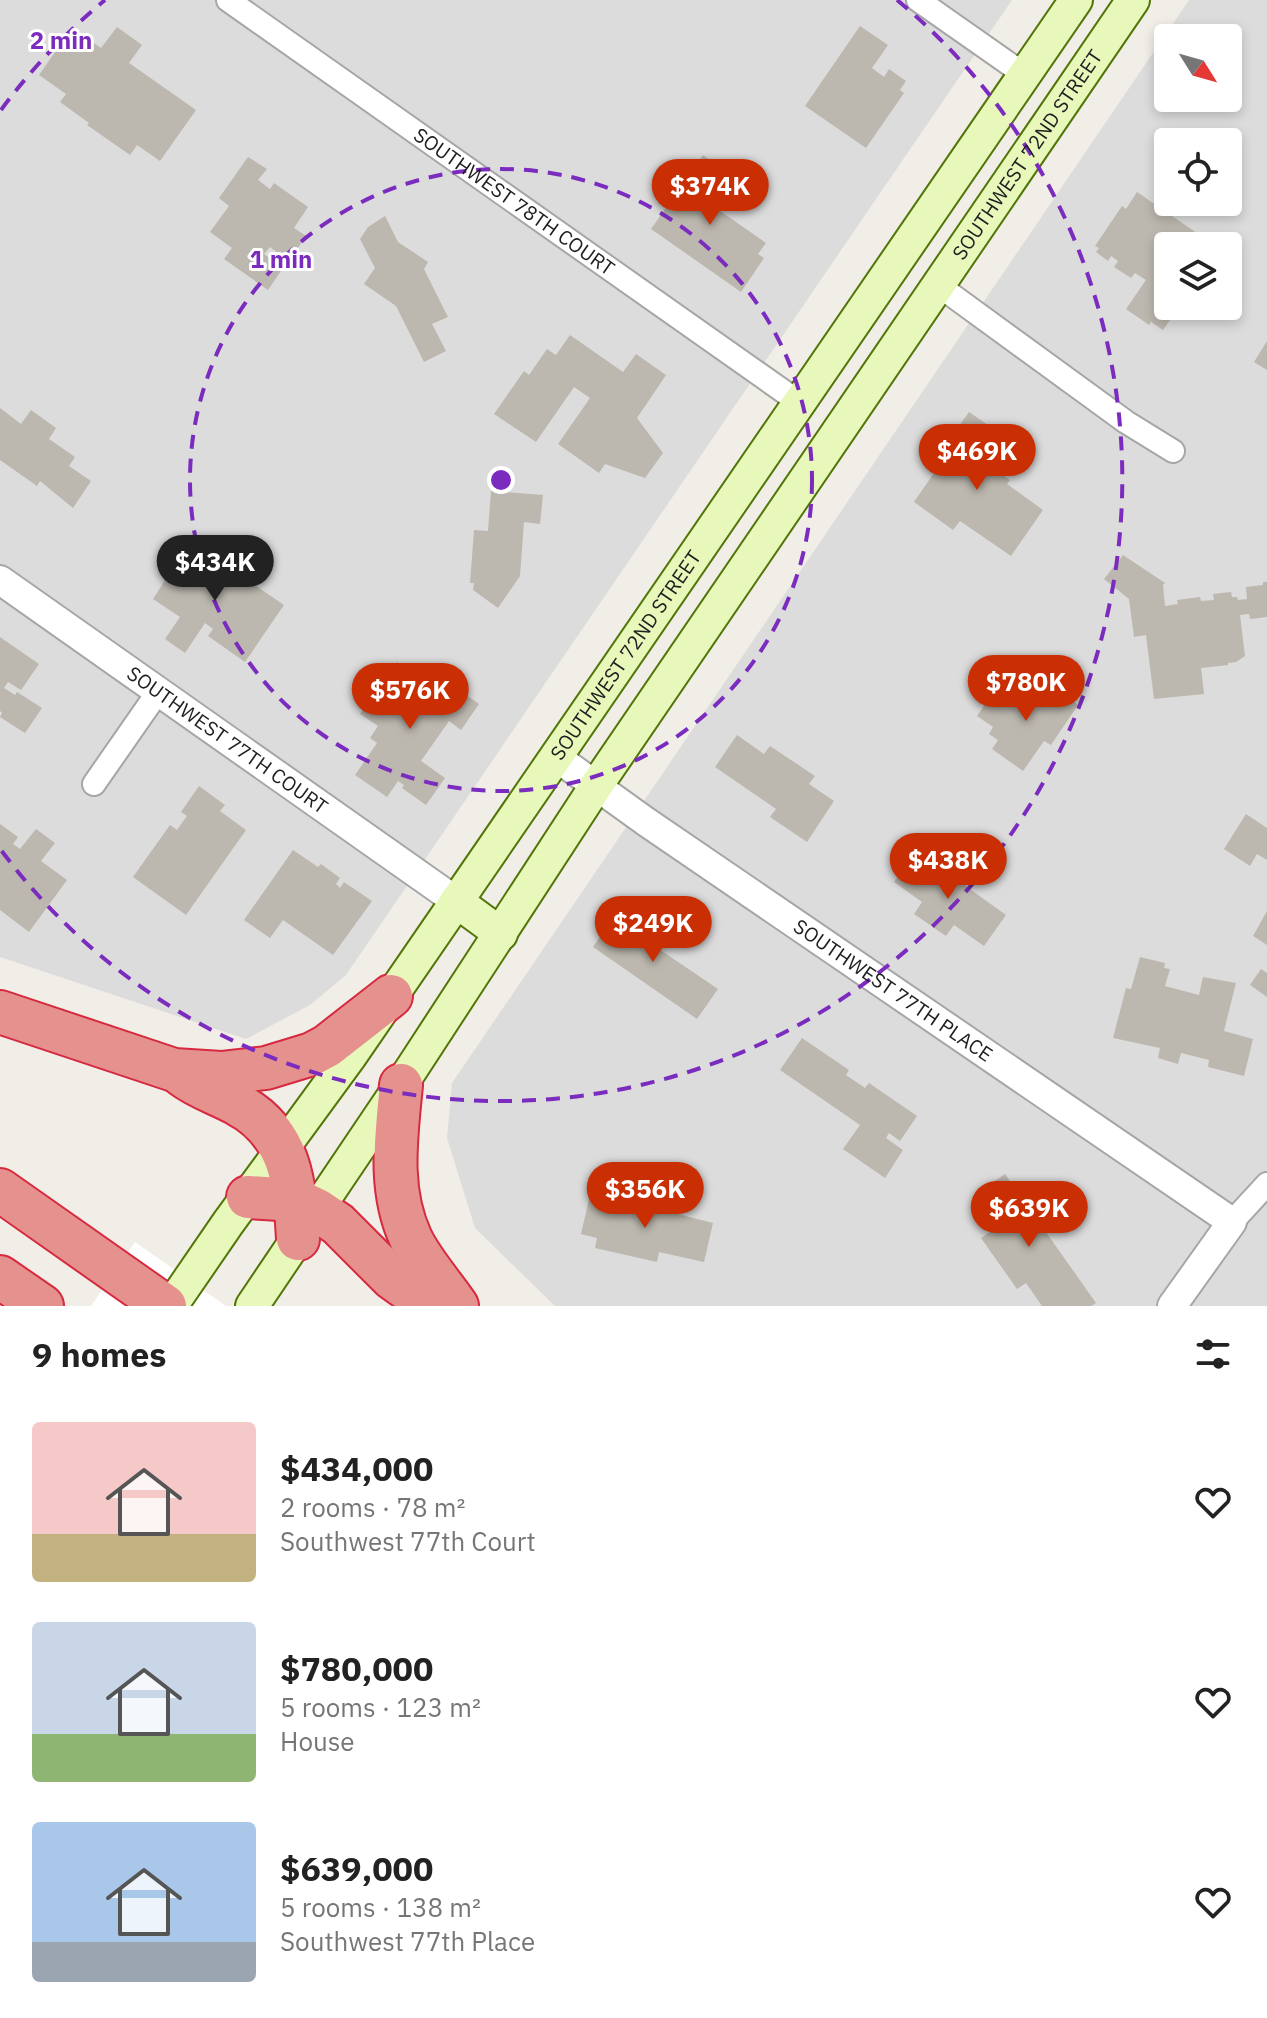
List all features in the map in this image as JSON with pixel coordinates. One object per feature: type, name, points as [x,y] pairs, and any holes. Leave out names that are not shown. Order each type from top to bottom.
[{"type":"highway","points":[[0,1012],[174,1070],[221,1073],[266,1068],[327,1046],[391,996]]},
{"type":"highway","points":[[174,1070],[195,1086],[251,1112],[273,1132],[283,1149],[303,1216]]},
{"type":"highway","points":[[401,1085],[394,1162],[399,1200],[412,1240],[457,1306]]},
{"type":"highway","points":[[0,1190],[168,1306]]},
{"type":"highway","points":[[248,1197],[338,1224],[392,1278],[431,1306]]},
{"type":"highway","points":[[0,1277],[42,1306]]},
{"type":"main road","name":"SOUTHWEST 72ND STREET","points":[[168,1306],[391,996],[1076,0]]},
{"type":"main road","name":"SOUTHWEST 72ND STREET","points":[[252,1306],[303,1216],[401,1085],[596,786],[1133,0]]},
{"type":"main road","points":[[800,403],[839,430]]},
{"type":"main road","points":[[456,901],[501,934]]},
{"type":"street","name":"SOUTHWEST 78TH COURT","points":[[228,0],[800,403]]},
{"type":"street","points":[[918,0],[1025,75]]},
{"type":"street","points":[[938,285],[1126,422],[1173,451]]},
{"type":"street","name":"SOUTHWEST 77TH COURT","points":[[0,580],[456,901]]},
{"type":"street","points":[[94,784],[158,692]]},
{"type":"street","name":"SOUTHWEST 77TH PLACE","points":[[556,757],[1232,1222]]},
{"type":"street","points":[[1172,1306],[1232,1222],[1267,1184]]},
{"type":"shaded area","points":[[0,0],[1012,0],[346,975],[310,1005],[246,1039],[0,957]]},
{"type":"shaded area","points":[[1189,0],[1267,0],[1267,1306],[555,1306],[475,1228],[447,1138],[452,1083],[1154,51],[1154,112],[1242,112],[1242,24],[1173,24]]},
{"type":"pier","points":[[135,1242],[226,1306],[91,1306]]},
{"type":"building","points":[[860,26],[888,45],[872,68],[884,77],[889,69],[906,81],[900,90],[904,93],[866,148],[805,106]]},
{"type":"building","points":[[117,27],[142,45],[129,63],[196,110],[160,161],[137,145],[130,155],[87,125],[89,123],[60,102],[66,94],[39,75],[72,28],[101,48]]},
{"type":"building","points":[[703,155],[733,176],[713,206],[766,243],[758,254],[764,258],[741,292],[651,229]]},
{"type":"building","points":[[248,157],[267,169],[258,180],[270,189],[274,183],[308,207],[294,228],[306,236],[289,261],[270,247],[264,254],[283,268],[268,290],[224,259],[232,248],[210,232],[229,206],[219,198]]},
{"type":"building","points":[[1137,192],[1154,204],[1154,216],[1172,216],[1195,232],[1154,232],[1154,320],[1170,320],[1163,330],[1151,322],[1149,325],[1126,309],[1146,280],[1135,273],[1131,278],[1114,267],[1118,261],[1111,256],[1108,261],[1096,252],[1099,248],[1095,246],[1122,206],[1126,209]]},
{"type":"building","points":[[385,216],[398,242],[428,262],[424,269],[448,317],[432,324],[446,351],[424,362],[396,306],[364,284],[375,268],[360,239],[368,227]]},
{"type":"building","points":[[570,335],[623,372],[636,354],[666,375],[637,418],[663,453],[645,478],[605,464],[599,473],[558,444],[590,398],[574,387],[536,442],[494,414],[524,371],[529,375],[547,349],[556,355]]},
{"type":"building","points":[[1267,341],[1267,370],[1254,362]]},
{"type":"building","points":[[0,408],[21,424],[31,410],[56,428],[49,439],[75,457],[69,466],[91,481],[73,508],[40,481],[37,486],[0,460]]},
{"type":"building","points":[[969,412],[994,429],[975,457],[985,463],[982,467],[988,471],[991,467],[1010,480],[1007,484],[1043,510],[1011,556],[960,521],[953,530],[914,502],[947,454],[942,450]]},
{"type":"building","points":[[491,491],[543,495],[540,524],[524,522],[520,576],[498,608],[473,590],[474,583],[470,583],[474,530],[488,531]]},
{"type":"building","points":[[187,539],[284,605],[245,662],[208,636],[213,629],[205,623],[185,653],[165,639],[180,617],[153,599]]},
{"type":"building","points":[[1123,555],[1165,583],[1165,606],[1178,604],[1177,600],[1200,597],[1201,601],[1214,600],[1213,594],[1231,592],[1232,597],[1238,600],[1247,599],[1246,587],[1267,582],[1267,617],[1250,619],[1249,614],[1240,615],[1245,656],[1228,665],[1201,668],[1204,694],[1154,699],[1146,635],[1134,637],[1129,599],[1104,579]]},
{"type":"building","points":[[0,637],[39,664],[21,690],[8,682],[4,688],[15,695],[17,692],[42,708],[25,733],[0,717]]},
{"type":"building","points":[[397,662],[433,688],[440,677],[479,704],[461,730],[449,721],[421,761],[445,778],[426,805],[402,788],[404,785],[398,781],[387,797],[355,775],[377,743],[370,738],[378,726],[360,714]]},
{"type":"building","points":[[1050,685],[1078,705],[1051,745],[1044,741],[1023,771],[992,749],[998,740],[989,734],[993,727],[977,716],[994,691],[1011,703],[1020,689],[1038,702]]},
{"type":"building","points":[[737,735],[764,754],[770,746],[815,776],[809,784],[834,801],[807,842],[770,817],[776,809],[715,767]]},
{"type":"building","points":[[199,786],[225,805],[220,811],[246,830],[186,915],[133,877],[170,825],[177,830],[187,816],[181,812]]},
{"type":"building","points":[[1246,814],[1267,828],[1267,860],[1257,854],[1250,866],[1224,849]]},
{"type":"building","points":[[0,824],[18,837],[13,844],[20,849],[36,829],[55,843],[41,861],[67,880],[29,932],[0,910]]},
{"type":"building","points":[[293,850],[340,878],[336,884],[340,888],[344,882],[372,901],[333,955],[283,920],[270,938],[244,920]]},
{"type":"building","points":[[917,851],[1006,915],[984,946],[954,925],[946,936],[914,914],[922,902],[894,882]]},
{"type":"building","points":[[620,908],[654,931],[649,938],[655,943],[653,945],[718,989],[697,1019],[593,947]]},
{"type":"building","points":[[1267,911],[1267,945],[1253,936]]},
{"type":"building","points":[[1140,957],[1165,963],[1164,968],[1170,969],[1165,986],[1199,995],[1203,977],[1236,983],[1224,1031],[1253,1039],[1244,1076],[1208,1067],[1209,1060],[1181,1053],[1178,1064],[1158,1058],[1160,1048],[1113,1038],[1126,988],[1131,989]]},
{"type":"building","points":[[1261,969],[1267,973],[1267,997],[1250,985]]},
{"type":"building","points":[[802,1038],[849,1070],[846,1075],[865,1088],[869,1083],[917,1116],[900,1141],[889,1133],[886,1138],[903,1150],[885,1178],[843,1149],[860,1125],[780,1070]]},
{"type":"building","points":[[1005,1174],[1096,1303],[1091,1306],[1042,1306],[1026,1283],[1017,1289],[981,1238],[990,1232],[987,1227],[995,1221],[976,1194]]},
{"type":"building","points":[[590,1195],[606,1199],[607,1196],[713,1223],[704,1262],[659,1252],[657,1262],[595,1248],[597,1238],[581,1234]]}]
